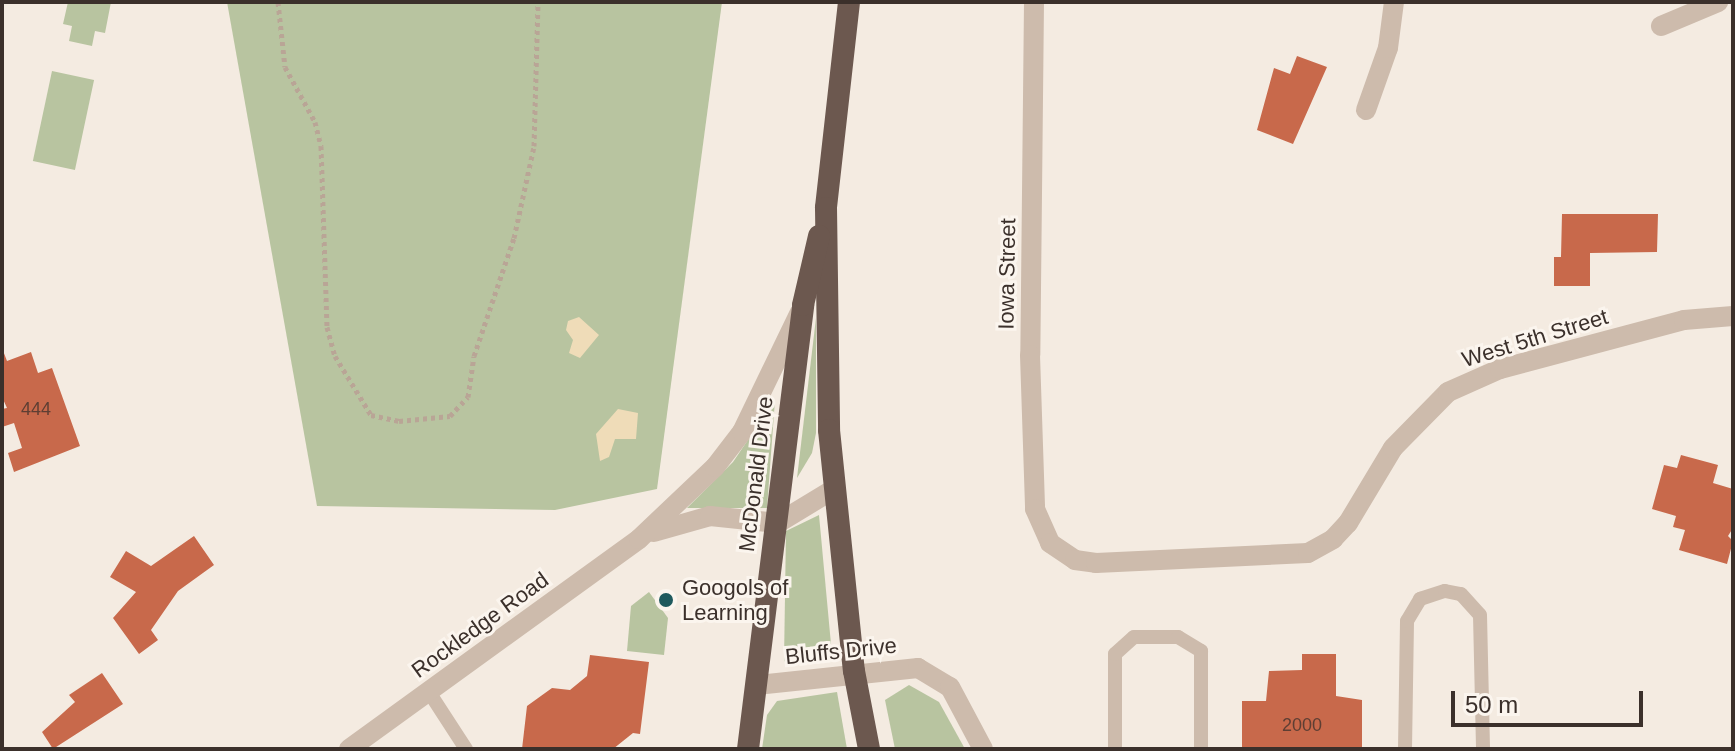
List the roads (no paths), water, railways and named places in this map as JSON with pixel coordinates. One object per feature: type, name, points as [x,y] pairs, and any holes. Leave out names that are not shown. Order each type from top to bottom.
[{"type":"highway","name":"McDonald Drive","points":[[748,749],[803,305],[826,208],[849,2]]},
{"type":"highway","name":"McDonald Drive","points":[[826,208],[834,489],[854,671],[869,749]]},
{"type":"street","name":"Iowa Street","points":[[1034,2],[1033,485],[1038,523],[1050,543]]},
{"type":"street","points":[[1366,110],[1388,48],[1394,2]]},
{"type":"street","points":[[1661,26],[1718,2]]},
{"type":"street","points":[[639,539],[715,467],[742,432],[803,305]]},
{"type":"street","name":"West 5th Street","points":[[1050,543],[1075,560],[1096,563],[1308,553],[1333,539],[1348,523],[1393,448],[1448,392],[1500,369],[1684,320],[1733,316]]},
{"type":"street","points":[[639,539],[681,521],[710,516],[778,523],[834,489]]},
{"type":"street","name":"Rockledge Road","points":[[349,749],[639,539]]},
{"type":"street","name":"Bluffs Drive","points":[[757,685],[902,667],[934,675],[962,704],[983,749]]},
{"type":"lane","points":[[1405,749],[1407,621],[1420,599],[1445,591],[1461,594],[1480,615],[1483,749]]},
{"type":"lane","points":[[1115,749],[1115,654],[1134,637],[1178,637],[1201,651],[1201,749]]},
{"type":"lane","points":[[429,692],[466,749]]},
{"type":"place","name":"Googols of Learning","points":[[666,600]]}]
